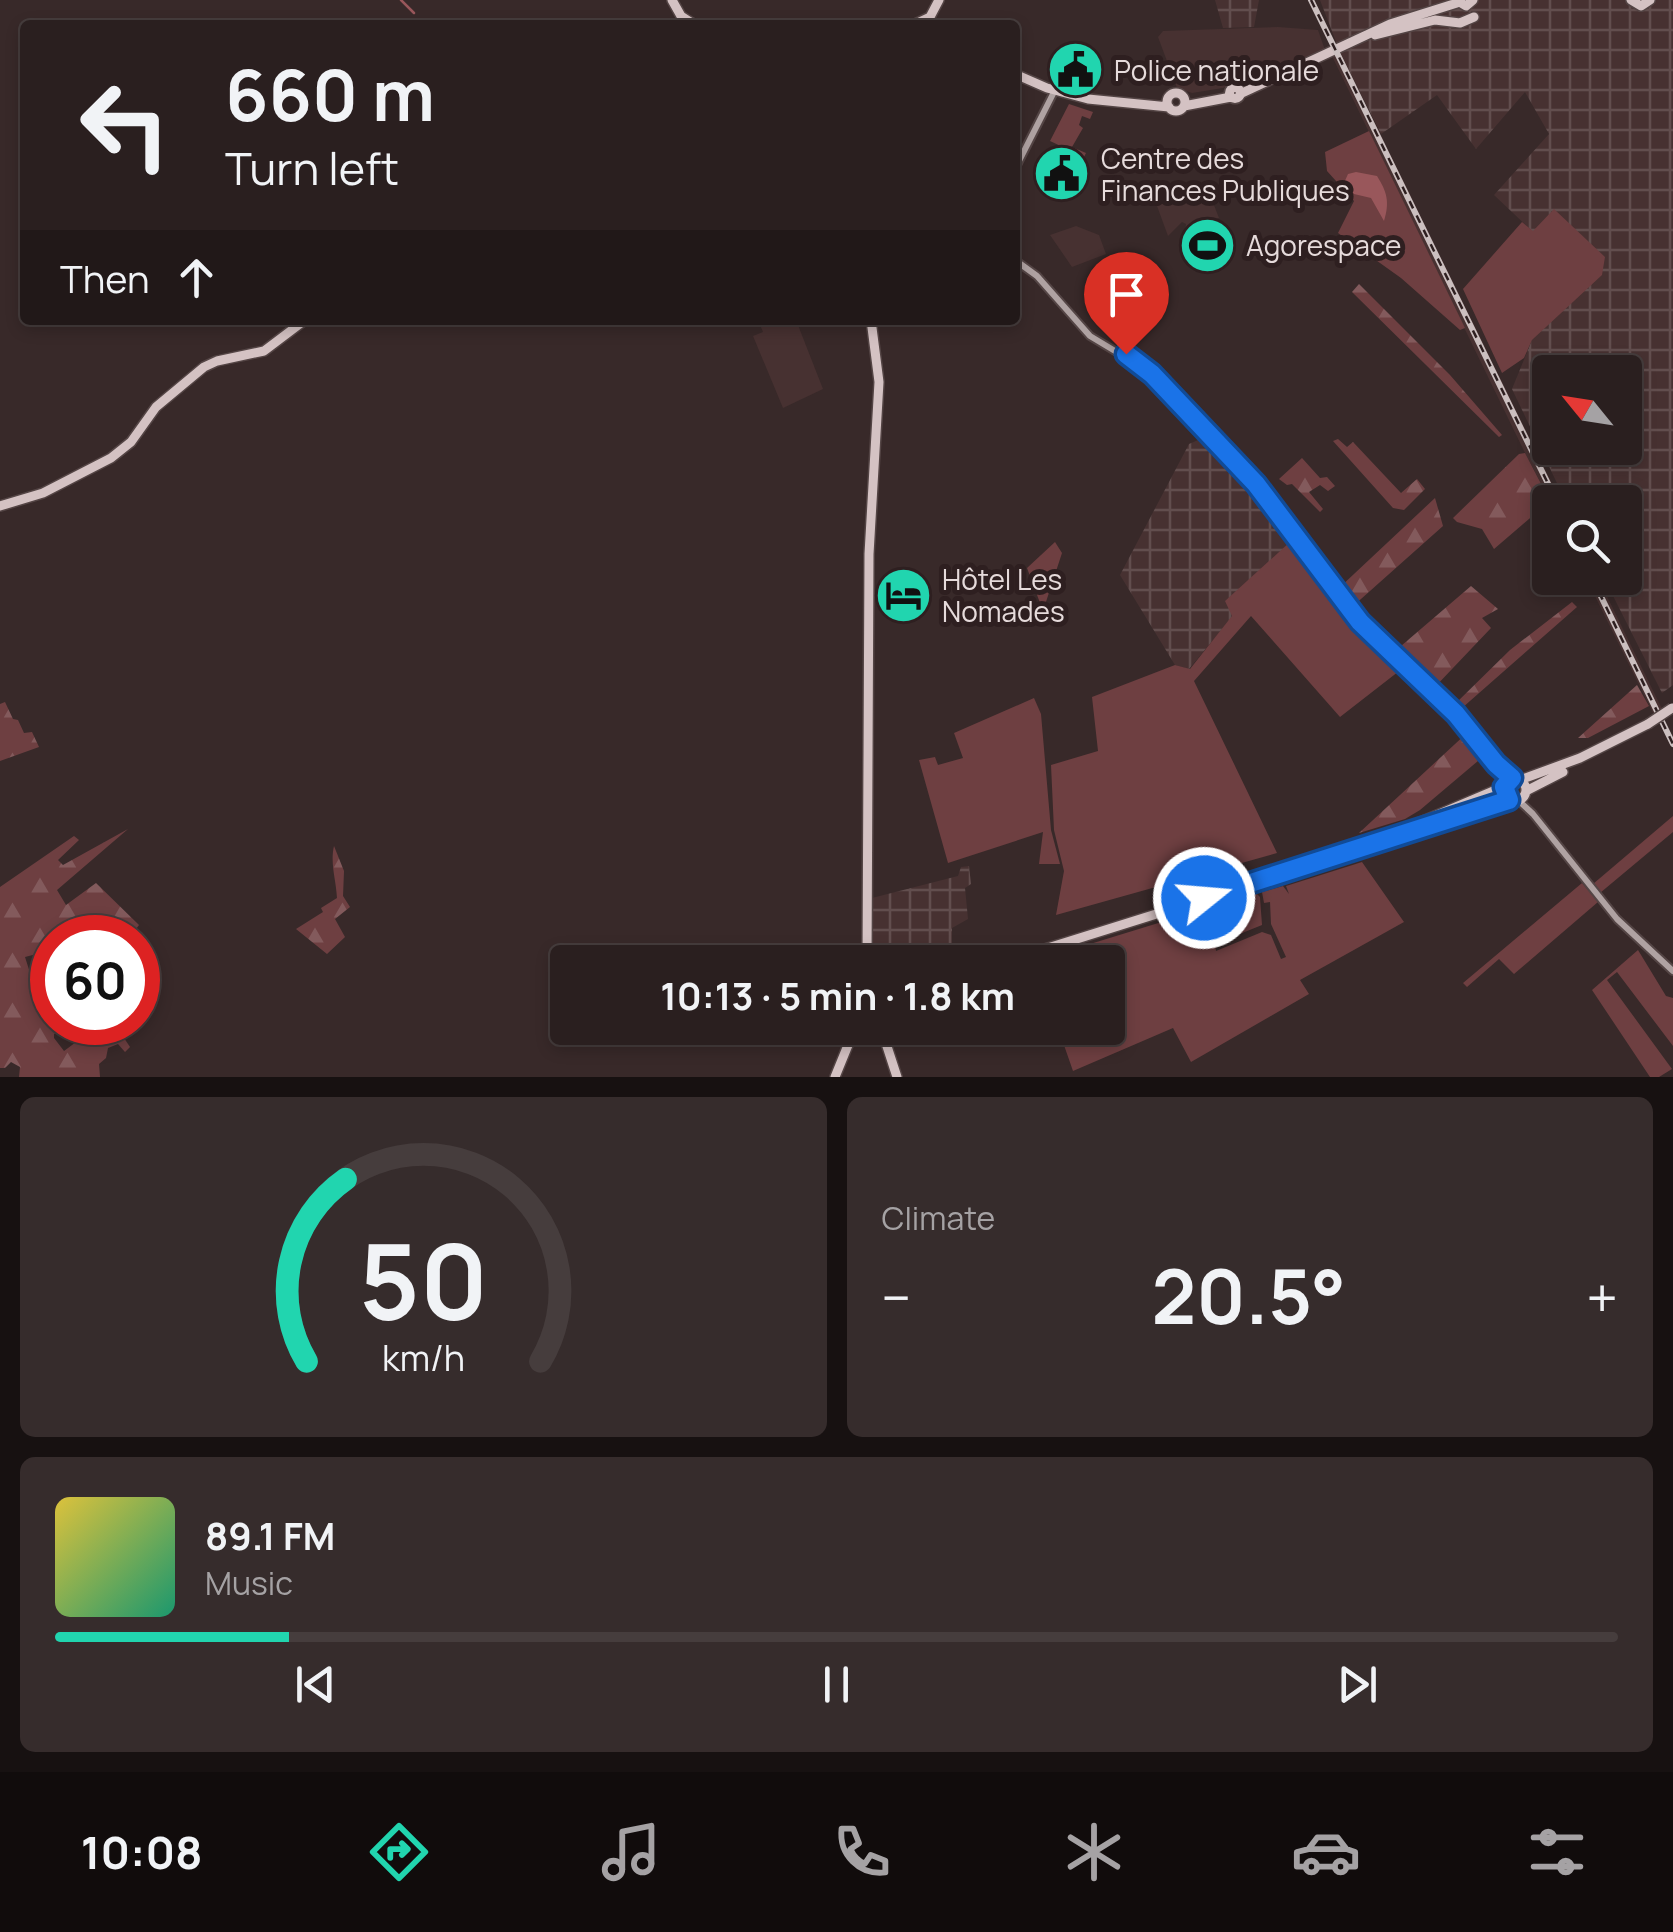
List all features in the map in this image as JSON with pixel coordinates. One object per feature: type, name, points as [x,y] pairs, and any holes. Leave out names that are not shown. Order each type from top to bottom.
[{"type":"main road","points":[[672,0],[686,20]]},
{"type":"main road","points":[[924,20],[934,13],[939,0]]},
{"type":"main road","points":[[1235,93],[1416,15],[1454,1],[1466,6],[1472,0]]},
{"type":"main road","points":[[1631,0],[1639,6],[1650,0]]},
{"type":"main road","points":[[1020,75],[1098,101],[1168,102],[1176,111],[1184,101],[1235,93],[1346,42],[1454,1]]},
{"type":"main road","points":[[934,13],[938,20]]},
{"type":"main road","points":[[1362,37],[1435,20],[1460,23],[1474,17]]},
{"type":"main road","points":[[1020,159],[1055,88]]},
{"type":"main road","points":[[1020,264],[1037,276],[1090,336],[1140,363],[1268,499],[1360,622],[1462,720],[1618,919],[1673,972]]},
{"type":"main road","points":[[0,506],[43,493],[123,451],[156,406],[204,367],[264,351],[298,325]]},
{"type":"main road","points":[[867,945],[869,554],[879,382],[872,325]]},
{"type":"main road","points":[[1050,945],[1519,797],[1672,708]]},
{"type":"main road","points":[[1386,840],[1510,782],[1591,753],[1648,724]]},
{"type":"main road","points":[[1510,782],[1519,797]]},
{"type":"main road","points":[[1052,945],[1064,941]]},
{"type":"main road","points":[[835,1077],[847,1045]]},
{"type":"main road","points":[[887,1045],[897,1077]]},
{"type":"shaded area","points":[[1215,0],[1259,0],[1254,27],[1223,28]]},
{"type":"shaded area","points":[[1320,0],[1673,0],[1673,685],[1662,693],[1613,595],[1642,595],[1642,485],[1558,485],[1548,465],[1642,465],[1642,355],[1532,355],[1532,431],[1512,389],[1532,340],[1546,326],[1555,210],[1533,232],[1494,195],[1549,134],[1525,92],[1476,149],[1437,95],[1381,134],[1340,52]]},
{"type":"shaded area","points":[[1278,27],[1318,30],[1325,50],[1223,88],[1192,93],[1177,88],[1158,37],[1163,31]]},
{"type":"shaded area","points":[[1340,52],[1532,443],[1532,465],[1543,465],[1553,485],[1542,485],[1525,453],[1332,56]]},
{"type":"shaded area","points":[[1348,174],[1377,176],[1387,203],[1384,221],[1371,198],[1354,194],[1344,183]]},
{"type":"shaded area","points":[[1208,190],[1219,218],[1185,231],[1186,224],[1182,222],[1168,236],[1157,206],[1179,196],[1182,202]]},
{"type":"shaded area","points":[[1076,226],[1099,235],[1106,254],[1072,267],[1050,235]]},
{"type":"shaded area","points":[[760,325],[798,325],[823,389],[783,408],[753,336],[763,332]]},
{"type":"shaded area","points":[[1205,437],[1262,494],[1294,540],[1226,601],[1233,616],[1189,669],[1175,665],[1120,575],[1189,444]]},
{"type":"shaded area","points":[[1594,595],[1606,595],[1662,709],[1654,715]]},
{"type":"shaded area","points":[[969,866],[971,884],[965,888],[968,919],[952,928],[952,945],[873,945],[872,898],[958,876],[961,867]]},
{"type":"green space","points":[[1069,104],[1093,112],[1090,119],[1082,116],[1079,125],[1083,128],[1072,147],[1086,153],[1084,157],[1050,141]]},
{"type":"green space","points":[[1369,131],[1465,328],[1460,330],[1401,278],[1338,233],[1354,201],[1327,171],[1325,152]]},
{"type":"green space","points":[[1554,209],[1605,257],[1602,275],[1532,340],[1524,358],[1502,373],[1463,289],[1522,222],[1533,231]]},
{"type":"green space","points":[[1359,284],[1450,375],[1502,435],[1499,437],[1352,292]]},
{"type":"green space","points":[[1338,439],[1347,447],[1353,442],[1401,493],[1417,479],[1425,489],[1404,510],[1393,508],[1333,441]]},
{"type":"green space","points":[[1525,453],[1542,485],[1532,485],[1532,516],[1494,549],[1482,529],[1453,518],[1519,454]]},
{"type":"green space","points":[[1302,458],[1320,478],[1327,477],[1335,486],[1328,491],[1320,485],[1309,492],[1323,509],[1320,512],[1292,484],[1279,479]]},
{"type":"green space","points":[[1435,498],[1443,526],[1352,607],[1338,589]]},
{"type":"green space","points":[[1055,542],[1062,553],[1043,611],[1027,568]]},
{"type":"green space","points":[[1290,542],[1403,668],[1340,717],[1251,616],[1194,681],[1277,853],[1056,915],[1064,871],[1054,830],[1051,765],[1098,751],[1092,697],[1175,665],[1190,669],[1232,616],[1225,601]]},
{"type":"green space","points":[[1471,586],[1498,609],[1482,618],[1491,628],[1433,689],[1397,655],[1401,646]]},
{"type":"green space","points":[[1572,602],[1577,607],[1462,708],[1454,705],[1510,650]]},
{"type":"green space","points":[[1637,685],[1649,706],[1588,738],[1578,738]]},
{"type":"green space","points":[[1034,698],[1041,714],[1051,830],[1060,864],[1039,864],[1043,832],[948,863],[919,760],[935,757],[938,765],[963,758],[954,733]]},
{"type":"green space","points":[[5,702],[13,719],[18,720],[24,733],[32,732],[39,747],[0,761],[0,704]]},
{"type":"green space","points":[[1468,732],[1485,755],[1420,810],[1405,819],[1359,833]]},
{"type":"green space","points":[[1673,816],[1673,832],[1600,893],[1593,884]]},
{"type":"green space","points":[[128,829],[57,890],[66,905],[96,883],[129,915],[30,915],[30,956],[25,957],[30,973],[30,1045],[59,1045],[64,1051],[72,1045],[116,1045],[108,1048],[106,1058],[99,1064],[100,1077],[19,1077],[20,1067],[11,1062],[0,1068],[0,887],[74,836],[79,840],[58,860],[63,865]]},
{"type":"green space","points":[[334,846],[344,871],[343,896],[350,907],[335,919],[345,937],[327,954],[296,929],[337,898]]},
{"type":"green space","points":[[1362,862],[1404,922],[1300,980],[1309,994],[1191,1062],[1173,1028],[1073,1071],[1064,1045],[1125,1045],[1125,945],[1087,945],[1256,893],[1260,897],[1262,925],[1215,944],[1216,951],[1262,932],[1271,935],[1281,959],[1286,957],[1271,924],[1270,902],[1264,903],[1262,892],[1283,886],[1289,894],[1286,886]]},
{"type":"green space","points":[[1582,883],[1598,902],[1514,974],[1499,959],[1467,987],[1463,983]]},
{"type":"green space","points":[[1638,950],[1666,996],[1673,998],[1673,1046],[1617,972],[1607,980],[1672,1069],[1659,1077],[1650,1077],[1592,990]]},
{"type":"waterway","points":[[401,0],[414,13]]},
{"type":"railway","points":[[1311,0],[1549,485]]},
{"type":"railway","points":[[1600,595],[1673,744]]},
{"type":"place","name":"Police nationale","points":[[1075,70]]},
{"type":"place","name":"Centre des Finances Publiques","points":[[1062,174]]},
{"type":"place","name":"Agorespace","points":[[1207,245]]},
{"type":"place","name":"Hôtel Les Nomades","points":[[903,595]]},
{"type":"route","points":[[1126,354],[1152,374],[1256,484],[1360,622],[1456,714],[1512,778],[1504,787],[1509,800],[1204,898]]}]
